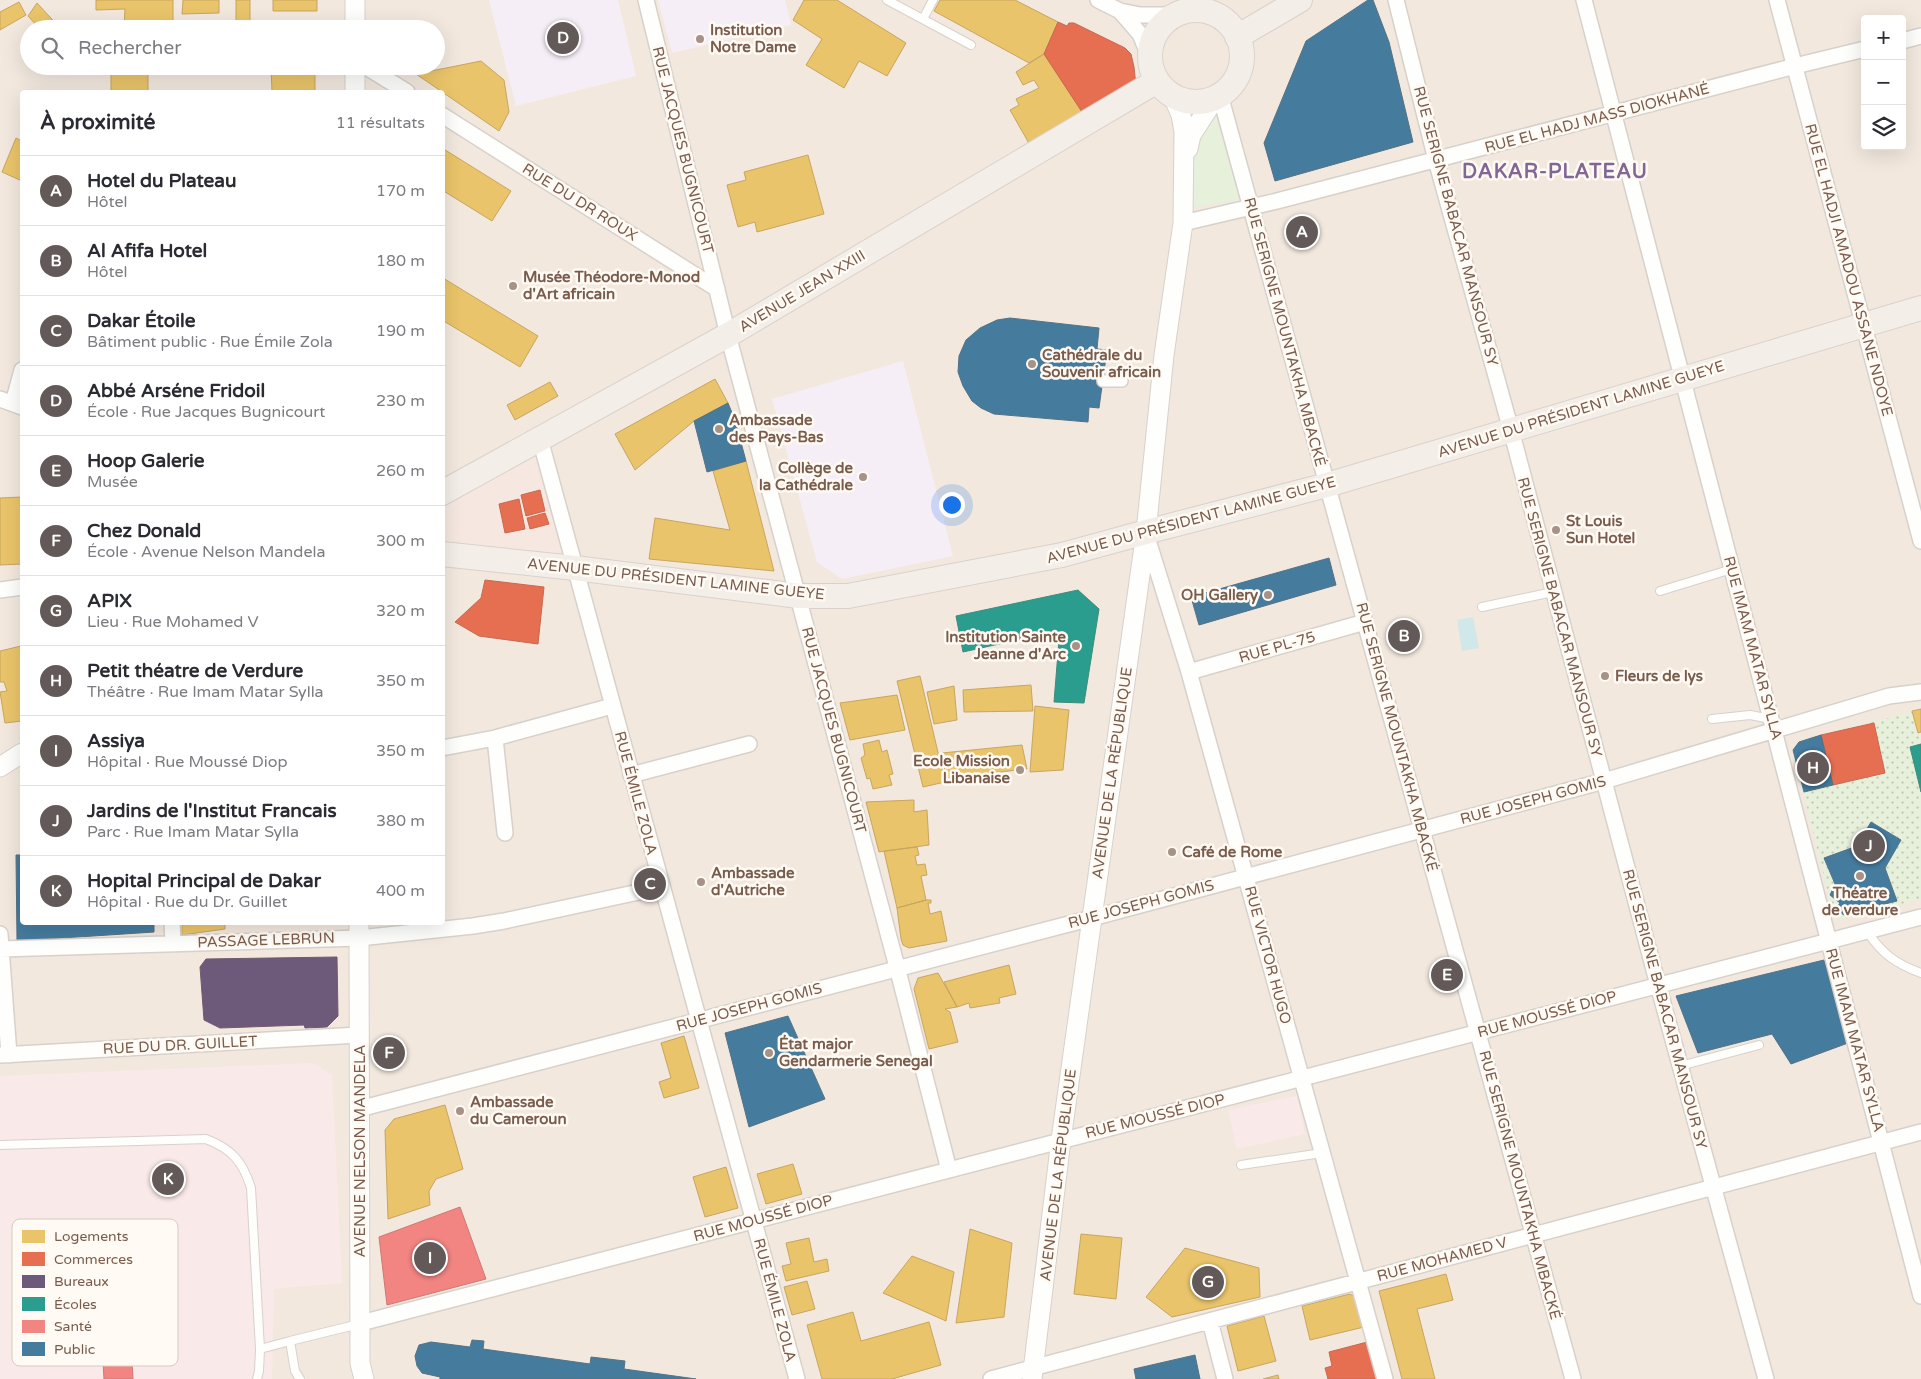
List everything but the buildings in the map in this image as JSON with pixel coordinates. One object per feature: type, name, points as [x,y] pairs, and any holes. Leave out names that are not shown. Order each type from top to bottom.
[{"type":"main road","points":[[1216,0],[1233,31],[1241,53],[1239,69],[1232,84],[1217,97],[1198,102],[1181,100],[1165,89],[1151,66],[1150,58],[1153,40],[1156,32],[1162,25],[1182,8],[1215,15],[1233,31]]},
{"type":"main road","points":[[1233,31],[1300,0]]},
{"type":"main road","name":"AVENUE JEAN XXIII","points":[[445,491],[728,335],[1165,89]]},
{"type":"main road","name":"AVENUE DU PRÉSIDENT LAMINE GUEYE","points":[[445,554],[575,568],[799,596],[848,596],[1062,555],[1327,485],[1921,308]]},
{"type":"street","points":[[355,0],[355,20]]},
{"type":"street","name":"RUE JACQUES BUGNICOURT","points":[[646,0],[728,335],[898,967],[949,1170]]},
{"type":"street","points":[[1098,0],[1120,11],[1140,15],[1182,8]]},
{"type":"street","name":"RUE SERIGNE BABACAR MANSOUR SY","points":[[1396,0],[1436,160],[1511,430],[1658,985],[1766,1379]]},
{"type":"street","name":"RUE IMAM MATAR SYLLA","points":[[1584,0],[1920,1290]]},
{"type":"street","name":"RUE EL HADJI AMADOU ASSANE NDOYE","points":[[1777,0],[1921,540]]},
{"type":"street","points":[[1120,11],[1140,34],[1150,58]]},
{"type":"street","points":[[1906,40],[1921,36]]},
{"type":"street","name":"RUE EL HADJ MASS DIOKHANÉ","points":[[1183,223],[1251,208],[1795,66],[1861,51]]},
{"type":"street","points":[[355,75],[355,90]]},
{"type":"street","points":[[379,75],[403,90]]},
{"type":"street","name":"AVENUE DE LA RÉPUBLIQUE","points":[[1033,1373],[1061,1140],[1146,532],[1164,355],[1183,223],[1184,131],[1181,115],[1165,89]]},
{"type":"street","name":"AVENUE DE LA RÉPUBLIQUE","points":[[1184,167],[1191,135],[1217,97]]},
{"type":"street","name":"RUE SERIGNE MOUNTAKHA MBACKÉ","points":[[1217,97],[1251,208],[1573,1379]]},
{"type":"street","name":"RUE DU DR ROUX","points":[[445,117],[717,289]]},
{"type":"street","points":[[12,403],[20,377]]},
{"type":"street","points":[[1103,381],[1122,381]]},
{"type":"street","name":"RUE ÉMILE ZOLA","points":[[540,439],[797,1379]]},
{"type":"street","name":"RUE VICTOR HUGO","points":[[1146,532],[1189,672],[1385,1379]]},
{"type":"street","points":[[0,590],[20,587]]},
{"type":"street","name":"RUE PL-75","points":[[1189,672],[1365,622]]},
{"type":"street","name":"RUE JOSEPH GOMIS","points":[[359,1110],[898,967],[1092,918],[1604,781],[1773,725],[1889,696],[1921,692]]},
{"type":"street","points":[[445,747],[495,738],[612,706]]},
{"type":"street","points":[[495,738],[505,833]]},
{"type":"street","points":[[631,775],[749,744]]},
{"type":"street","points":[[0,767],[20,754]]},
{"type":"street","name":"PASSAGE LEBRUN","points":[[1,941],[173,943],[359,930],[474,926],[662,887]]},
{"type":"street","name":"RUE MOUSSÉ DIOP","points":[[361,1323],[1921,917]]},
{"type":"street","points":[[172,925],[173,943]]},
{"type":"street","name":"AVENUE NELSON MANDELA","points":[[359,930],[360,1363],[364,1379]]},
{"type":"street","points":[[1,941],[5,1055]]},
{"type":"street","name":"RUE DU DR. GUILLET","points":[[5,1055],[359,1035]]},
{"type":"street","name":"RUE MOHAMED V","points":[[991,1379],[1033,1373],[1210,1321],[1921,1132]]},
{"type":"street","points":[[1210,1321],[1225,1379]]},
{"type":"lane","points":[[887,0],[971,45]]},
{"type":"lane","points":[[923,19],[932,0]]},
{"type":"lane","points":[[1660,591],[1732,569]]},
{"type":"lane","points":[[1482,607],[1554,592]]},
{"type":"lane","points":[[1712,719],[1750,715],[1773,725]]},
{"type":"lane","points":[[1867,931],[1876,946],[1902,966],[1921,972]]},
{"type":"lane","points":[[1680,1066],[1759,1045]]},
{"type":"lane","points":[[0,1145],[206,1139],[222,1145],[234,1155],[246,1171],[251,1188],[260,1349],[260,1371],[257,1379]]},
{"type":"lane","points":[[1241,1165],[1322,1153]]},
{"type":"lane","points":[[260,1349],[361,1323]]},
{"type":"lane","points":[[290,1341],[295,1371],[300,1379]]},
{"type":"shaded area","points":[[0,0],[1921,0],[1921,1379],[0,1379]]},
{"type":"shaded area","points":[[489,0],[618,0],[636,76],[516,106]]},
{"type":"shaded area","name":"Institution Notre Dame","points":[[658,0],[785,0],[791,25],[672,53]]},
{"type":"shaded area","name":"Collège de la Cathédrale","points":[[903,361],[953,556],[842,579],[817,562],[772,399]]},
{"type":"shaded area","points":[[537,450],[566,560],[445,545],[445,498]]},
{"type":"shaded area","points":[[313,1063],[332,1075],[342,1283],[274,1289],[272,1379],[0,1379],[0,1076]]},
{"type":"shaded area","points":[[1297,1096],[1305,1134],[1237,1149],[1228,1110]]},
{"type":"green space","points":[[1217,116],[1242,200],[1187,208],[1195,150],[1203,129]]},
{"type":"green space","points":[[1921,709],[1921,899],[1841,920],[1833,913],[1793,750],[1799,742]]},
{"type":"water","points":[[1473,617],[1479,648],[1462,651],[1457,620]]},
{"type":"place","name":"Abbé Arséne Fridoil","points":[[563,38]]},
{"type":"place","name":"Institution Notre Dame","points":[[700,39]]},
{"type":"place","name":"Hotel du Plateau","points":[[1302,232]]},
{"type":"place","name":"Musée Théodore-Monod d'Art africain","points":[[513,286]]},
{"type":"place","name":"Cathédrale du Souvenir africain","points":[[1032,364]]},
{"type":"place","name":"Ambassade des Pays-Bas","points":[[719,429]]},
{"type":"place","name":"Collège de la Cathédrale","points":[[863,477]]},
{"type":"place","name":"St Louis Sun Hotel","points":[[1556,530]]},
{"type":"place","name":"OH Gallery","points":[[1268,595]]},
{"type":"place","name":"Al Afifa Hotel","points":[[1404,636]]},
{"type":"place","name":"Institution Sainte Jeanne d'Arc","points":[[1076,646]]},
{"type":"place","name":"Fleurs de lys","points":[[1605,676]]},
{"type":"place","name":"Petit théatre de Verdure","points":[[1813,768]]},
{"type":"place","name":"Ecole Mission Libanaise","points":[[1020,770]]},
{"type":"place","name":"Jardins de l'Institut Francais","points":[[1869,846]]},
{"type":"place","name":"Café de Rome","points":[[1172,852]]},
{"type":"place","name":"Théatre de verdure","points":[[1860,876]]},
{"type":"place","name":"Ambassade d'Autriche","points":[[701,882]]},
{"type":"place","name":"Dakar Étoile","points":[[650,884]]},
{"type":"place","name":"Hoop Galerie","points":[[1447,975]]},
{"type":"place","name":"Chez Donald","points":[[389,1053]]},
{"type":"place","name":"État major Gendarmerie Senegal","points":[[769,1053]]},
{"type":"place","name":"Ambassade du Cameroun","points":[[460,1111]]},
{"type":"place","name":"Hopital Principal de Dakar","points":[[168,1179]]},
{"type":"place","name":"Assiya","points":[[430,1258]]},
{"type":"place","name":"APIX","points":[[1208,1282]]},
{"type":"district","name":"DAKAR-PLATEAU","points":[[1555,171]]}]
